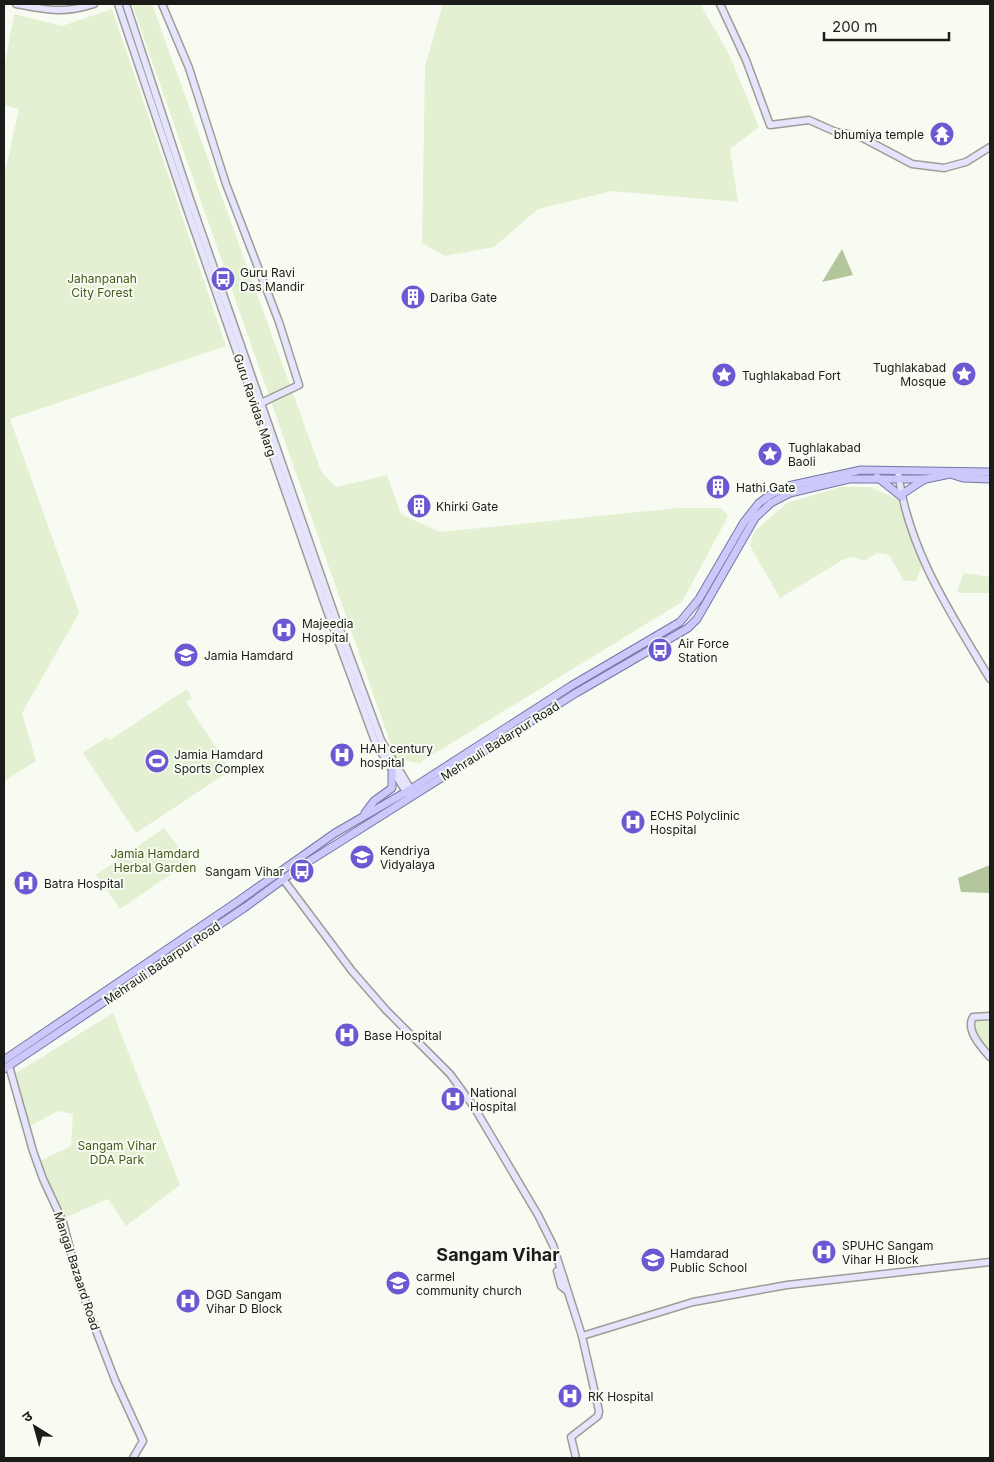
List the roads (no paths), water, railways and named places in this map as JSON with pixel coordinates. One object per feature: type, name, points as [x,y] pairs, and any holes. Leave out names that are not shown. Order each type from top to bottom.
[{"type":"main road","name":"Mehrauli Badarpur Road","points":[[245,902],[283,879],[410,793],[688,628],[697,619],[736,541],[759,503],[788,486],[861,470],[926,479],[950,474],[964,478],[990,479]]},
{"type":"main road","name":"Mehrauli Badarpur Road","points":[[736,541],[755,518],[777,499],[790,493],[831,482],[876,477],[990,472]]},
{"type":"main road","points":[[876,477],[902,495],[926,479]]},
{"type":"main road","points":[[364,815],[370,805],[392,788],[392,772]]},
{"type":"main road","name":"Mehrauli Badarpur Road","points":[[7,1065],[245,902],[364,815],[410,793]]},
{"type":"street","points":[[16,4],[60,12],[94,4]]},
{"type":"street","name":"Guru Ravidas Marg","points":[[118,4],[326,610],[376,744],[392,772],[410,793]]},
{"type":"street","name":"Guru Ravidas Marg","points":[[126,4],[190,199],[381,740],[410,793]]},
{"type":"street","points":[[162,4],[189,68],[226,184],[279,322],[299,385],[261,403]]},
{"type":"street","points":[[720,4],[746,60],[770,125],[809,120],[836,132],[860,136],[912,164],[944,168],[966,162],[990,147]]},
{"type":"street","points":[[898,475],[912,530],[935,585],[990,679]]},
{"type":"street","points":[[283,879],[352,970],[386,1010],[445,1071],[474,1107],[546,1230],[566,1284],[566,1290],[582,1336],[599,1413],[571,1437],[576,1458]]},
{"type":"street","points":[[990,1016],[972,1017],[970,1024],[974,1036],[990,1057]]},
{"type":"street","name":"Mangal Bazaard Road","points":[[7,1065],[34,1148],[63,1222],[78,1280],[95,1328],[143,1444],[133,1458]]},
{"type":"street","points":[[582,1336],[693,1302],[787,1286],[990,1262]]},
{"type":"place","name":"bhumiya temple","points":[[942,134]]},
{"type":"place","name":"Guru Ravi Das Mandir","points":[[223,279]]},
{"type":"place","name":"Dariba Gate","points":[[413,297]]},
{"type":"place","name":"Tughlakabad Mosque","points":[[964,374]]},
{"type":"place","name":"Tughlakabad Fort","points":[[724,375]]},
{"type":"place","name":"Tughlakabad Baoli","points":[[770,454]]},
{"type":"place","name":"Hathi Gate","points":[[718,487]]},
{"type":"place","name":"Khirki Gate","points":[[419,506]]},
{"type":"place","name":"Majeedia Hospital","points":[[284,630]]},
{"type":"place","name":"Air Force Station","points":[[660,650]]},
{"type":"place","name":"Jamia Hamdard","points":[[186,655]]},
{"type":"place","name":"HAH century hospital","points":[[342,755]]},
{"type":"place","name":"Jamia Hamdard Sports Complex","points":[[157,761]]},
{"type":"place","name":"ECHS Polyclinic Hospital","points":[[633,822]]},
{"type":"place","name":"Kendriya Vidyalaya","points":[[362,857]]},
{"type":"place","name":"Sangam Vihar","points":[[302,871]]},
{"type":"place","name":"Batra Hospital","points":[[26,883]]},
{"type":"place","name":"Base Hospital","points":[[347,1035]]},
{"type":"place","name":"National Hospital","points":[[453,1099]]},
{"type":"place","name":"SPUHC Sangam Vihar H Block","points":[[824,1252]]},
{"type":"place","name":"Hamdarad Public School","points":[[653,1260]]},
{"type":"place","name":"carmel community church","points":[[398,1283]]},
{"type":"place","name":"DGD Sangam Vihar D Block","points":[[188,1301]]},
{"type":"place","name":"RK Hospital","points":[[570,1396]]},
{"type":"district","name":"Sangam Vihar","points":[[498,1254]]},
{"type":"park label","name":"Jahanpanah City Forest","points":[[102,285]]},
{"type":"park label","name":"Jamia Hamdard Herbal Garden","points":[[155,860]]},
{"type":"park label","name":"Sangam Vihar DDA Park","points":[[117,1152]]}]
